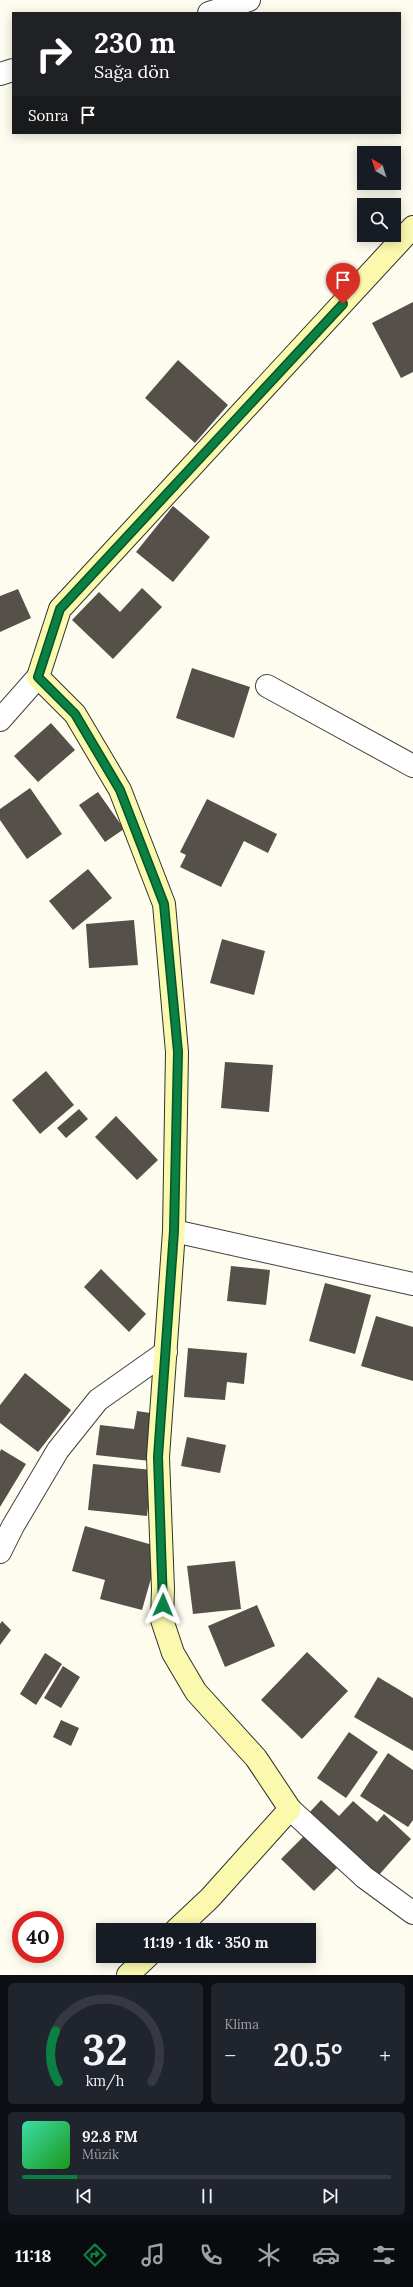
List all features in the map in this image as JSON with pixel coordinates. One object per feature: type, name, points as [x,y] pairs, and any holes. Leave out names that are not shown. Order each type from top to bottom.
[{"type":"street","points":[[212,12],[249,0]]},
{"type":"street","points":[[0,74],[12,70]]},
{"type":"street","points":[[0,720],[38,677],[60,609],[413,227]]},
{"type":"street","points":[[38,677],[75,714],[120,790],[164,904],[178,1052],[174,1231],[158,1457],[163,1589],[162,1620],[173,1654],[196,1692],[256,1758],[290,1809],[364,1877],[413,1913]]},
{"type":"street","points":[[267,686],[413,766]]},
{"type":"street","points":[[174,1231],[413,1284]]},
{"type":"street","points":[[0,1552],[13,1526],[58,1450],[98,1400],[166,1352]]},
{"type":"street","points":[[183,1923],[210,1898],[290,1809]]},
{"type":"street","points":[[128,1975],[141,1963]]},
{"type":"building","points":[[413,302],[413,372],[401,378],[372,323]]},
{"type":"building","points":[[178,360],[228,405],[195,443],[145,398]]},
{"type":"building","points":[[173,506],[210,537],[173,582],[136,552]]},
{"type":"building","points":[[142,588],[162,607],[113,659],[72,620],[99,592],[120,612]]},
{"type":"building","points":[[18,589],[31,618],[0,632],[0,596]]},
{"type":"building","points":[[192,668],[250,687],[234,738],[176,718]]},
{"type":"building","points":[[51,723],[75,750],[38,782],[14,756]]},
{"type":"building","points":[[30,788],[62,834],[27,859],[0,820],[0,809]]},
{"type":"building","points":[[98,792],[124,829],[105,842],[79,805]]},
{"type":"building","points":[[207,799],[277,834],[268,853],[244,841],[221,887],[180,867],[186,855],[180,852]]},
{"type":"building","points":[[88,869],[112,898],[73,930],[49,901]]},
{"type":"building","points":[[134,920],[138,965],[89,968],[86,924]]},
{"type":"building","points":[[222,939],[265,951],[254,995],[210,983]]},
{"type":"building","points":[[225,1062],[273,1065],[269,1112],[221,1108]]},
{"type":"building","points":[[46,1071],[74,1105],[40,1134],[12,1100]]},
{"type":"building","points":[[79,1109],[88,1119],[66,1138],[57,1128]]},
{"type":"building","points":[[116,1116],[158,1160],[137,1180],[95,1137]]},
{"type":"building","points":[[231,1266],[270,1270],[266,1305],[227,1301]]},
{"type":"building","points":[[101,1269],[146,1314],[129,1332],[84,1287]]},
{"type":"building","points":[[325,1283],[371,1295],[355,1354],[309,1341]]},
{"type":"building","points":[[376,1316],[413,1327],[413,1381],[361,1366]]},
{"type":"building","points":[[188,1348],[247,1353],[244,1384],[227,1382],[225,1400],[184,1397]]},
{"type":"building","points":[[25,1373],[71,1410],[38,1452],[0,1423],[0,1405]]},
{"type":"building","points":[[137,1411],[157,1414],[150,1461],[96,1455],[100,1425],[134,1429]]},
{"type":"building","points":[[187,1437],[226,1445],[220,1473],[181,1466]]},
{"type":"building","points":[[1,1449],[26,1464],[0,1507],[0,1452]]},
{"type":"building","points":[[93,1464],[152,1470],[147,1516],[88,1510]]},
{"type":"building","points":[[85,1526],[160,1547],[142,1610],[100,1599],[105,1580],[72,1571]]},
{"type":"building","points":[[235,1561],[241,1609],[193,1614],[187,1566]]},
{"type":"building","points":[[257,1605],[275,1646],[225,1667],[208,1626]]},
{"type":"building","points":[[2,1621],[11,1630],[0,1645],[0,1624]]},
{"type":"building","points":[[307,1652],[348,1691],[302,1739],[261,1700]]},
{"type":"building","points":[[45,1653],[62,1664],[36,1705],[20,1694]]},
{"type":"building","points":[[63,1666],[80,1677],[61,1708],[44,1698]]},
{"type":"building","points":[[378,1677],[413,1698],[413,1751],[354,1717]]},
{"type":"building","points":[[61,1720],[79,1728],[71,1746],[53,1737]]},
{"type":"building","points":[[349,1732],[378,1752],[346,1798],[317,1778]]},
{"type":"building","points":[[388,1753],[413,1770],[413,1820],[408,1827],[360,1796]]},
{"type":"building","points":[[321,1800],[339,1816],[353,1801],[377,1822],[384,1814],[411,1839],[378,1876],[308,1814]]},
{"type":"building","points":[[307,1833],[340,1865],[314,1891],[281,1859]]},
{"type":"route","points":[[163,1605],[158,1457],[174,1231],[178,1052],[164,904],[120,790],[75,714],[38,677],[60,609],[245,407],[343,304]]}]
